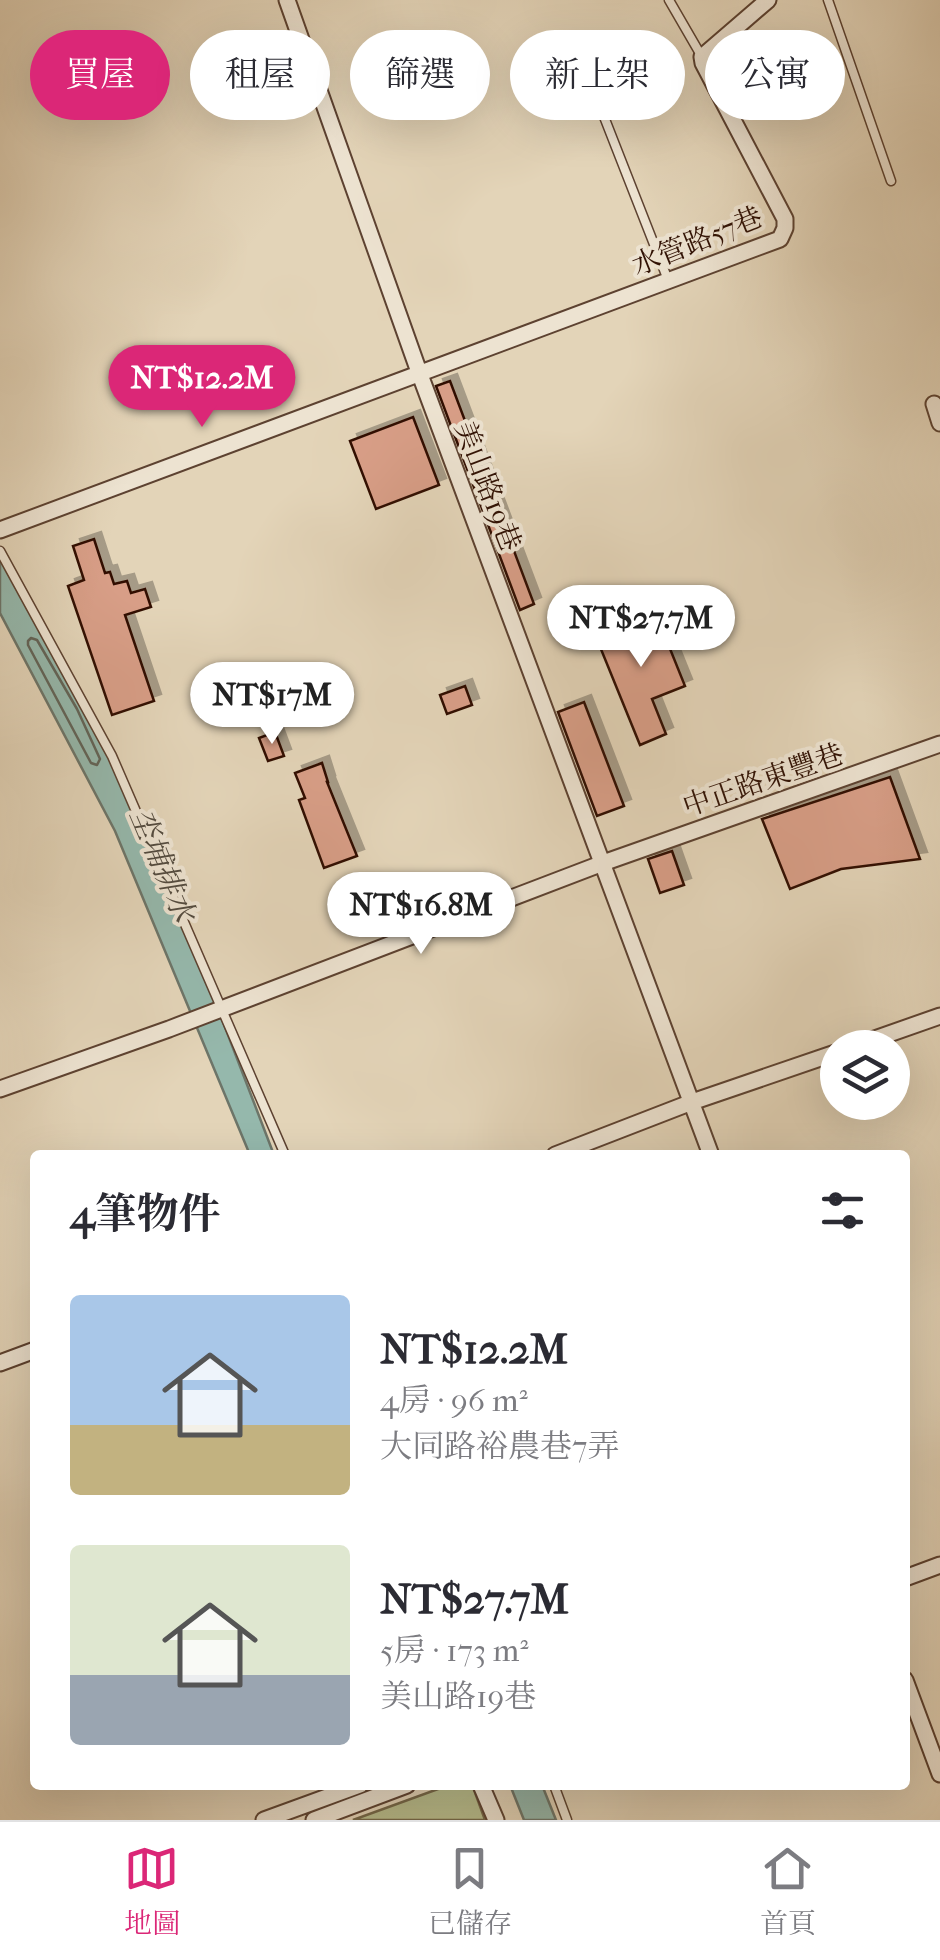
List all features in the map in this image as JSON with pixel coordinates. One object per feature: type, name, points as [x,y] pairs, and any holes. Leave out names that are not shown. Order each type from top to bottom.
[{"type":"street","name":"美山路19巷","points":[[287,0],[419,372],[709,1150]]},
{"type":"street","points":[[702,57],[768,0]]},
{"type":"street","name":"水管路57巷","points":[[0,530],[780,239],[786,228],[785,219],[702,57]]},
{"type":"street","points":[[934,404],[940,424]]},
{"type":"street","name":"中正路東豐巷","points":[[0,1089],[169,1030],[602,863],[940,744]]},
{"type":"street","points":[[900,1030],[940,1016]]},
{"type":"street","points":[[569,1150],[820,1058]]},
{"type":"street","points":[[0,1363],[30,1352]]},
{"type":"street","points":[[910,1576],[940,1565]]},
{"type":"street","points":[[910,1693],[940,1774]]},
{"type":"street","points":[[264,1820],[346,1790]]},
{"type":"street","points":[[314,1820],[394,1790]]},
{"type":"street","points":[[483,1790],[496,1820]]},
{"type":"lane","points":[[669,0],[702,57]]},
{"type":"lane","points":[[828,0],[891,181]]},
{"type":"lane","points":[[605,120],[668,280]]},
{"type":"lane","points":[[0,551],[112,756],[282,1150]]},
{"type":"lane","points":[[556,1790],[568,1820]]},
{"type":"green space","points":[[435,1790],[474,1790],[485,1820],[353,1820]]},
{"type":"water","points":[[0,558],[87,704],[200,962],[272,1150],[248,1150],[115,831],[0,613]]},
{"type":"water","points":[[512,1790],[544,1790],[556,1820],[524,1820]]},
{"type":"building","points":[[450,381],[534,604],[520,610],[436,386]]},
{"type":"building","points":[[413,417],[439,485],[376,509],[350,441]]},
{"type":"building","points":[[94,539],[105,573],[110,572],[114,584],[127,581],[131,593],[145,589],[151,607],[125,615],[154,701],[112,715],[68,586],[84,580],[73,546]]},
{"type":"building","points":[[654,609],[685,686],[652,699],[666,734],[640,745],[594,632]]},
{"type":"building","points":[[465,686],[472,705],[447,714],[440,695]]},
{"type":"building","points":[[584,702],[624,806],[597,816],[558,712]]},
{"type":"building","points":[[275,732],[284,756],[268,761],[259,738]]},
{"type":"building","points":[[322,763],[357,856],[324,868],[299,800],[305,798],[295,773]]},
{"type":"building","points":[[890,777],[920,859],[841,869],[790,889],[762,819]]},
{"type":"building","points":[[672,851],[684,885],[660,893],[648,859]]},
{"type":"water label","name":"坔埔排水","points":[[162,865]]}]
